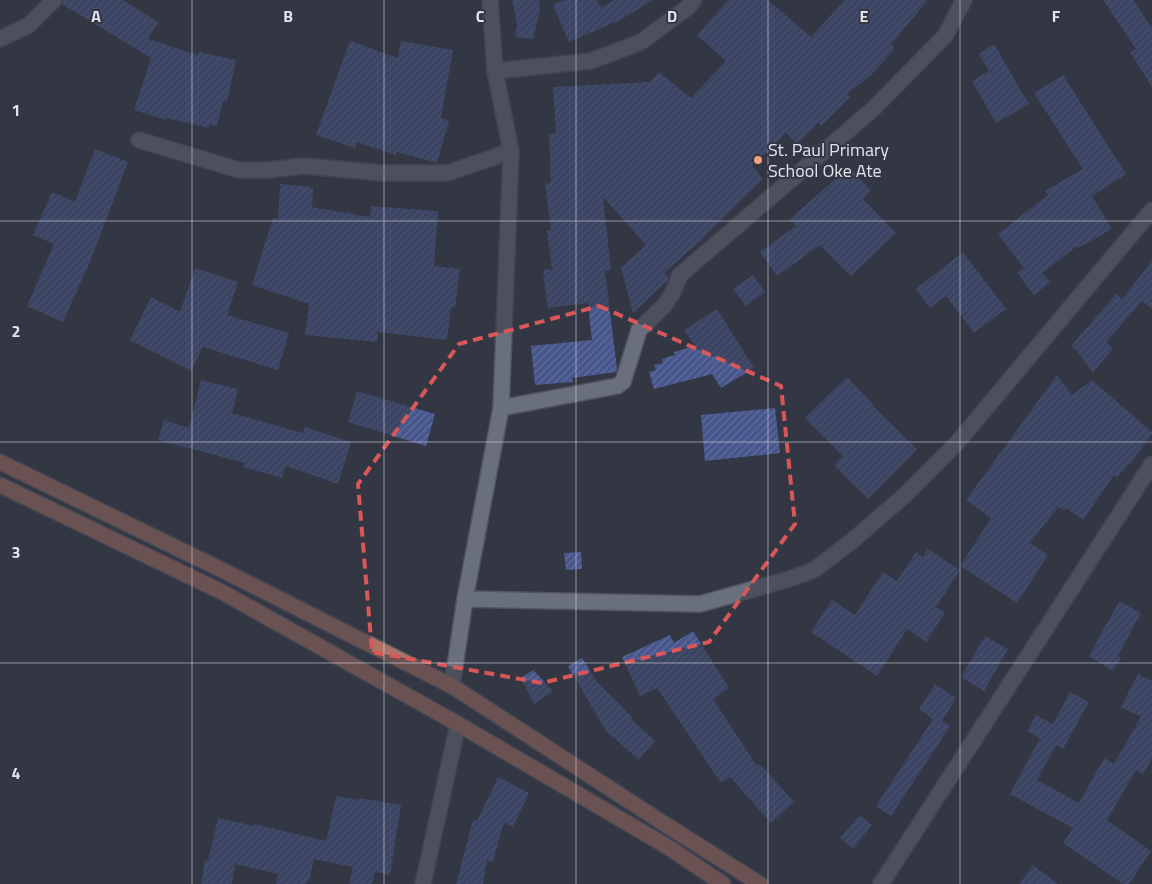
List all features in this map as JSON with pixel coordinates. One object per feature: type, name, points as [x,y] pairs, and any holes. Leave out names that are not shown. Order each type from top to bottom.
[{"type":"main road","points":[[0,462],[224,571],[452,686],[760,884]]},
{"type":"main road","points":[[0,486],[222,592],[458,724],[668,847],[723,884]]},
{"type":"street","points":[[0,39],[29,25],[54,0]]},
{"type":"street","points":[[452,686],[465,599],[501,408],[511,151],[496,71],[490,0]]},
{"type":"street","points":[[496,71],[591,60],[641,42],[687,8],[694,0]]},
{"type":"street","points":[[501,408],[618,386],[623,382],[638,330],[664,306],[673,292],[680,275],[872,110],[945,36],[964,0]]},
{"type":"street","points":[[139,140],[239,170],[269,170],[303,166],[384,173],[448,173],[511,151]]},
{"type":"street","points":[[465,599],[700,604],[786,580],[814,570],[852,541],[905,495],[956,444],[1152,210]]},
{"type":"street","points":[[881,884],[1152,464]]},
{"type":"street","points":[[423,884],[458,724]]},
{"type":"highlighted area","points":[[599,306],[781,386],[795,524],[709,642],[542,683],[372,652],[358,484],[459,344]]},
{"type":"building","points":[[63,0],[123,0],[158,22],[148,39],[198,55],[199,52],[236,60],[227,102],[223,101],[217,126],[209,124],[209,128],[166,118],[166,120],[134,110],[151,58],[62,4]]},
{"type":"building","points":[[512,0],[539,0],[540,9],[533,39],[515,37],[517,24]]},
{"type":"building","points":[[564,0],[597,0],[601,8],[614,0],[653,0],[622,19],[569,42],[553,5]]},
{"type":"building","points":[[728,0],[768,0],[811,37],[845,0],[928,0],[891,44],[895,48],[870,76],[847,94],[850,97],[821,126],[818,123],[797,144],[786,133],[752,166],[763,179],[700,241],[664,273],[669,278],[668,280],[633,313],[621,268],[646,245],[603,197],[611,270],[605,271],[616,372],[572,378],[573,382],[535,385],[531,346],[592,340],[588,303],[548,308],[543,270],[552,269],[547,231],[551,230],[545,184],[551,183],[549,134],[556,134],[553,87],[650,82],[659,72],[691,98],[726,61],[697,35]]},
{"type":"building","points":[[1103,0],[1133,0],[1152,28],[1152,87],[1130,52],[1136,49]]},
{"type":"building","points":[[350,41],[398,58],[401,41],[453,50],[441,118],[449,121],[437,163],[397,152],[396,155],[357,142],[355,148],[316,135]]},
{"type":"building","points":[[994,44],[1029,104],[996,123],[972,81],[989,71],[979,54]]},
{"type":"building","points":[[1063,75],[1126,174],[1092,196],[1112,229],[1078,248],[1077,246],[1042,273],[1050,282],[1034,295],[1017,273],[1024,268],[998,234],[1048,195],[1045,191],[1083,169],[1034,93]]},
{"type":"building","points":[[95,149],[128,162],[90,262],[63,322],[27,306],[54,244],[33,235],[52,192],[75,202]]},
{"type":"building","points":[[849,167],[871,191],[863,199],[896,233],[851,276],[820,245],[777,276],[760,252],[796,226],[790,219]]},
{"type":"building","points":[[280,184],[313,187],[312,207],[370,217],[371,206],[438,211],[434,266],[460,269],[455,308],[451,307],[447,340],[378,332],[377,342],[305,335],[309,304],[252,285],[273,218],[278,219]]},
{"type":"building","points":[[963,252],[1006,309],[974,333],[946,296],[930,308],[916,289]]},
{"type":"building","points":[[1152,261],[1152,309],[1142,301],[1106,342],[1113,348],[1093,373],[1071,346],[1116,294],[1122,299]]},
{"type":"building","points":[[195,268],[238,282],[227,315],[289,333],[278,370],[203,347],[191,371],[130,340],[151,297],[180,312]]},
{"type":"building","points":[[753,275],[765,292],[746,306],[733,289]]},
{"type":"building","points":[[717,309],[754,368],[721,388],[712,374],[654,389],[649,372],[656,370],[654,365],[663,363],[662,359],[675,355],[674,352],[695,346],[684,330]]},
{"type":"building","points":[[1057,375],[1072,395],[1092,380],[1152,434],[1130,464],[1117,478],[1114,475],[1083,520],[1066,508],[1064,511],[1058,507],[1030,543],[1048,555],[1017,603],[960,566],[991,518],[966,500]]},
{"type":"building","points":[[847,377],[873,406],[917,449],[868,499],[834,465],[843,456],[805,418]]},
{"type":"building","points":[[201,380],[238,389],[232,413],[303,433],[305,427],[351,442],[338,484],[286,466],[282,478],[243,467],[245,463],[158,440],[164,420],[189,428]]},
{"type":"building","points":[[357,391],[435,414],[426,446],[348,422]]},
{"type":"building","points":[[775,408],[780,453],[705,461],[701,415]]},
{"type":"building","points":[[928,549],[960,570],[936,607],[945,613],[926,642],[907,629],[877,676],[811,632],[832,600],[855,615],[883,572],[897,581],[916,552],[923,557]]},
{"type":"building","points":[[581,552],[582,569],[566,570],[564,553]]},
{"type":"building","points":[[1119,601],[1141,613],[1118,656],[1121,658],[1113,671],[1089,656]]},
{"type":"building","points":[[693,631],[729,688],[713,699],[757,766],[760,764],[794,802],[771,823],[730,777],[721,783],[657,688],[640,696],[622,657],[670,635],[674,643]]},
{"type":"building","points":[[985,636],[1008,649],[984,691],[961,677]]},
{"type":"building","points":[[582,658],[597,682],[632,717],[631,719],[655,741],[639,760],[606,731],[568,666]]},
{"type":"building","points":[[533,670],[553,691],[534,704],[521,678]]},
{"type":"building","points":[[1138,674],[1152,681],[1152,759],[1143,774],[1136,770],[1107,820],[1151,851],[1129,884],[1123,884],[1063,843],[1073,828],[1010,794],[1040,738],[1027,731],[1036,715],[1053,724],[1070,692],[1089,702],[1063,749],[1056,745],[1037,780],[1079,803],[1104,758],[1114,764],[1141,717],[1121,707]]},
{"type":"building","points":[[935,684],[956,698],[942,721],[950,726],[891,816],[876,806],[933,719],[919,709]]},
{"type":"building","points":[[498,777],[529,793],[513,827],[504,822],[493,862],[487,860],[483,884],[456,884],[473,820],[477,821]]},
{"type":"building","points":[[336,796],[401,805],[390,875],[375,872],[372,884],[349,884],[353,867],[314,859],[309,881],[306,884],[276,884],[278,874],[235,864],[232,884],[201,884],[205,860],[208,861],[218,818],[254,826],[254,824],[326,841]]},
{"type":"building","points":[[860,815],[872,825],[853,849],[840,838]]},
{"type":"building","points":[[1033,865],[1058,884],[1019,884]]},
{"type":"place","name":"St. Paul Primary School Oke Ate","points":[[758,160]]}]
